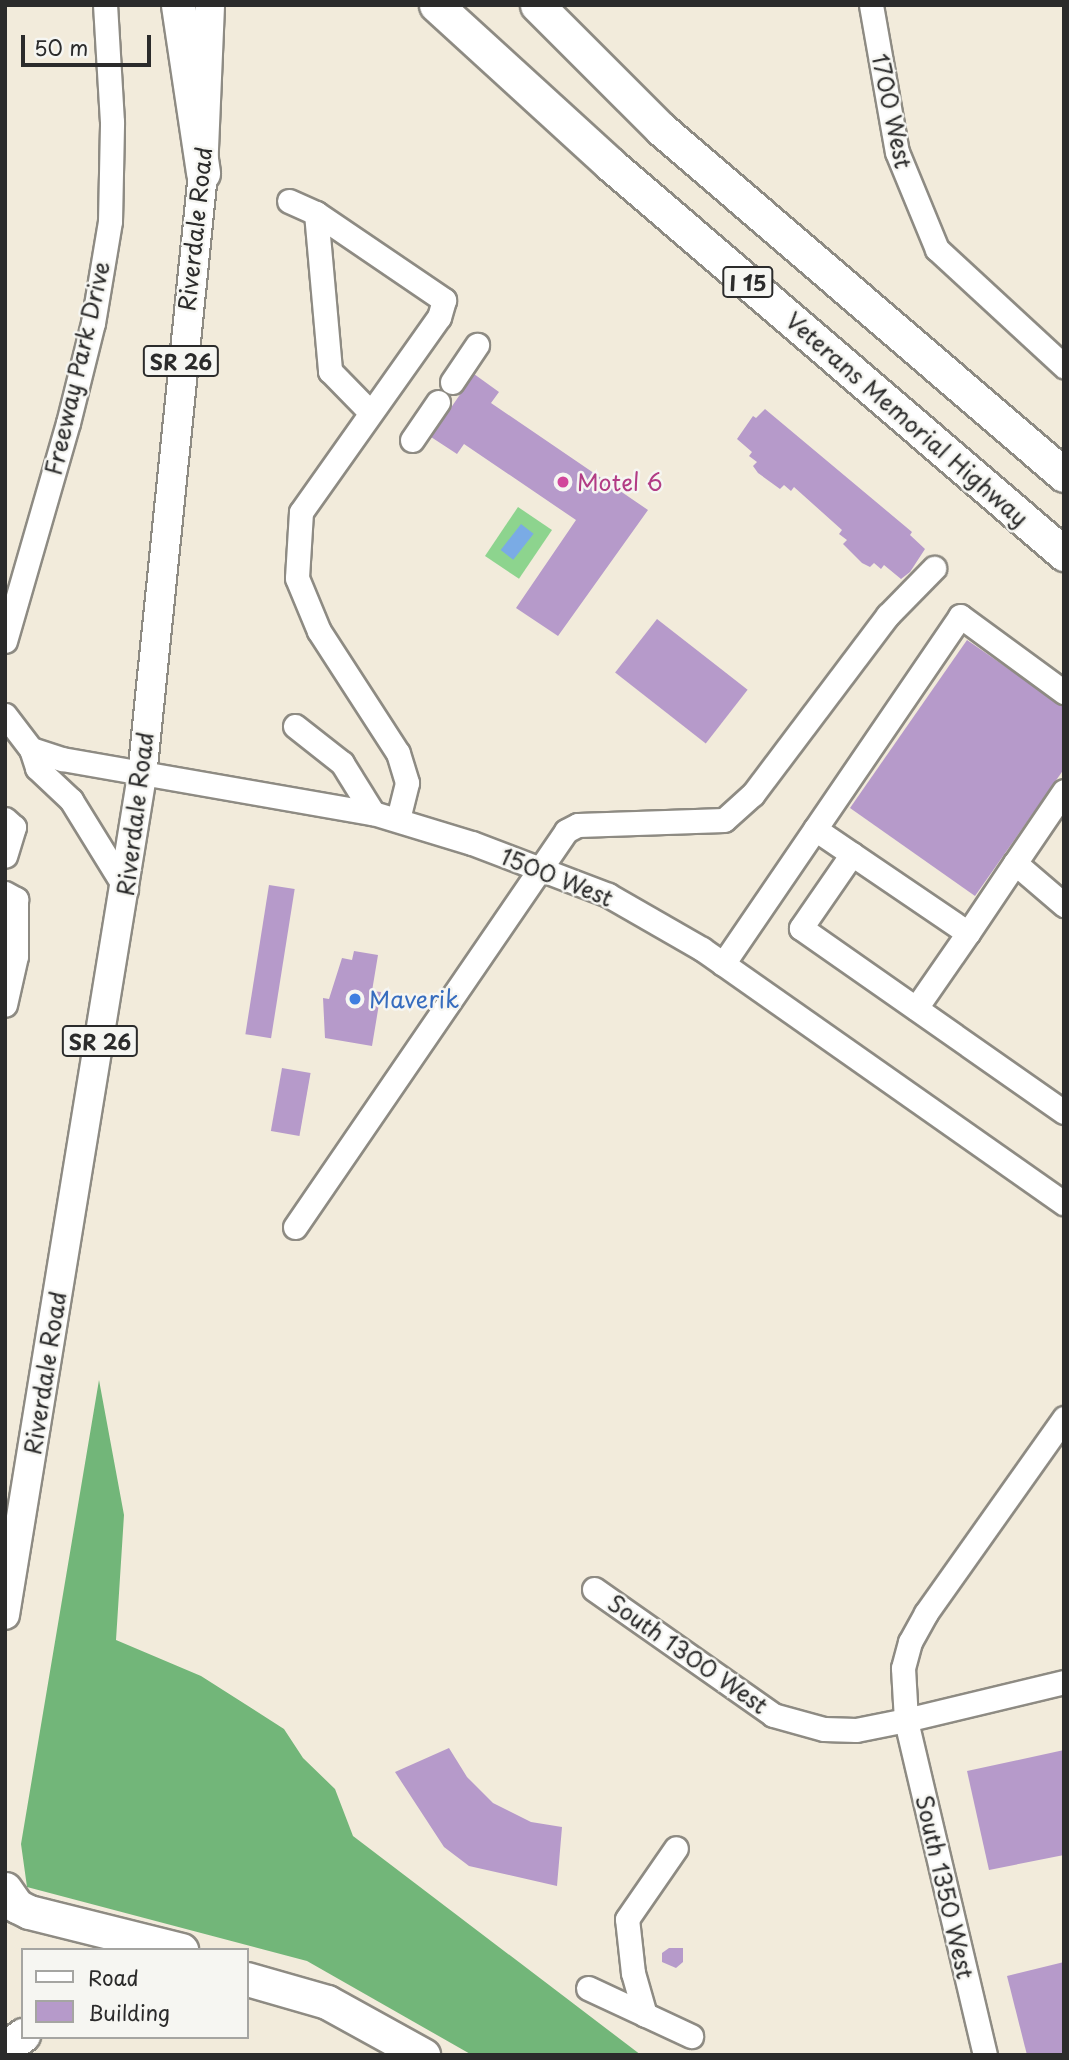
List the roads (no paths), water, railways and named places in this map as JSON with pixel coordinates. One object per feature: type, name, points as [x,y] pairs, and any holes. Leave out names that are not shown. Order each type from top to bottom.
[{"type":"highway","points":[[178,5],[203,173]]},
{"type":"highway","name":"Veterans Memorial Highway","points":[[436,5],[610,164],[1064,554]]},
{"type":"highway","name":"I 15","points":[[537,5],[661,129],[1064,475]]},
{"type":"highway","points":[[5,1889],[18,1906],[29,1912],[173,1948]]},
{"type":"highway","points":[[255,1979],[349,2012],[423,2055]]},
{"type":"highway","points":[[5,2049],[21,2037]]},
{"type":"main road","name":"Riverdale Road","points":[[5,1615],[126,889],[142,776],[203,173],[210,5]]},
{"type":"street","name":"Freeway Park Drive","points":[[5,641],[87,348],[110,221],[112,122],[105,5]]},
{"type":"street","name":"1700 West","points":[[871,5],[897,152],[937,249],[1064,366]]},
{"type":"street","points":[[289,201],[316,213],[444,300],[439,317],[301,512],[297,578],[319,631],[398,753],[407,783],[398,819]]},
{"type":"street","points":[[316,213],[330,371],[370,412]]},
{"type":"street","points":[[452,382],[477,345]]},
{"type":"street","points":[[412,440],[438,402]]},
{"type":"street","points":[[295,1227],[541,869],[557,840],[578,825],[724,820],[753,794],[888,615],[934,568]]},
{"type":"street","points":[[723,964],[960,616],[1064,692]]},
{"type":"street","points":[[5,715],[31,749],[37,768],[71,800],[126,889]]},
{"type":"street","points":[[295,726],[342,763],[373,813]]},
{"type":"street","name":"1500 West","points":[[31,749],[142,776],[256,792],[398,819],[608,895],[723,964],[1060,1196]]},
{"type":"street","points":[[916,1008],[1064,791]]},
{"type":"street","points":[[5,819],[15,827],[5,856]]},
{"type":"street","points":[[815,829],[968,933]]},
{"type":"street","points":[[852,854],[802,928],[1064,1112]]},
{"type":"street","points":[[1015,863],[1064,905]]},
{"type":"street","points":[[5,893],[16,899],[5,1005]]},
{"type":"street","points":[[1021,1478],[1064,1418]]},
{"type":"street","points":[[1021,1478],[1064,1441]]},
{"type":"street","name":"South 1350 West","points":[[985,2055],[901,1690],[910,1642],[1021,1478]]},
{"type":"street","name":"South 1300 West","points":[[594,1589],[773,1714],[824,1730],[856,1730],[1064,1682]]},
{"type":"street","points":[[645,2015],[633,1973],[627,1919],[676,1848]]},
{"type":"street","points":[[588,1988],[691,2036]]},
{"type":"water","points":[[521,524],[534,534],[513,560],[501,550]]},
{"type":"place","name":"Motel 6","points":[[563,482]]},
{"type":"place","name":"Maverik","points":[[355,999]]}]
